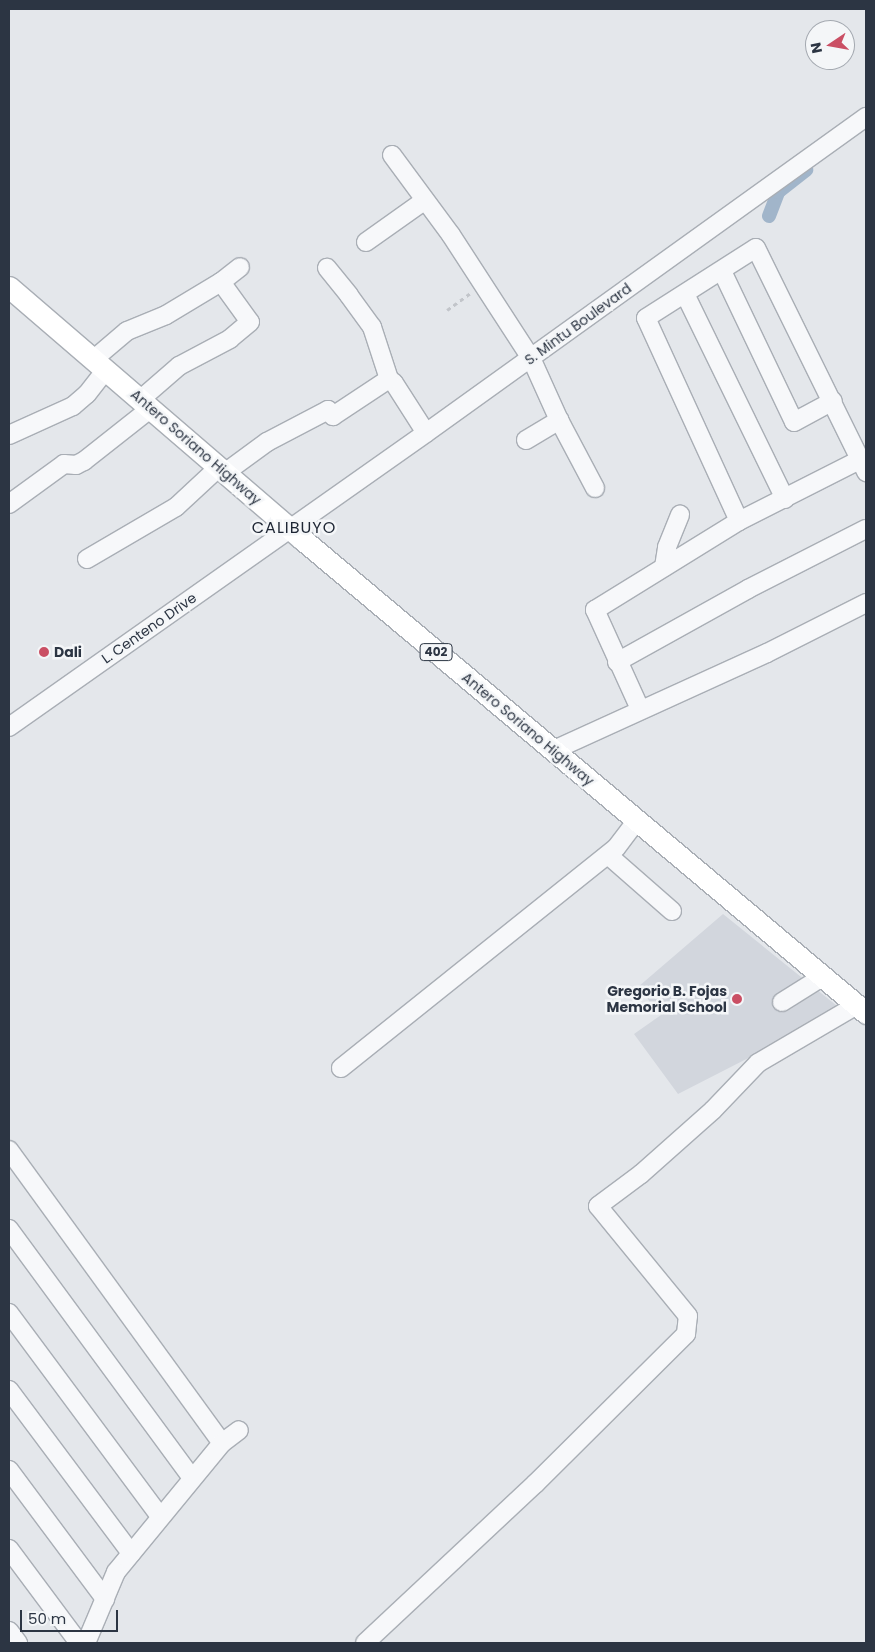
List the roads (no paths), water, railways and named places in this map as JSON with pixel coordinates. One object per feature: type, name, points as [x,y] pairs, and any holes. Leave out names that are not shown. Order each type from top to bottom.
[{"type":"main road","name":"Antero Soriano Highway","points":[[9,287],[290,529],[864,1011]]},
{"type":"street","name":"S. Mintu Boulevard","points":[[290,529],[426,434],[866,117]]},
{"type":"street","points":[[392,155],[483,284],[531,358],[559,420],[595,488]]},
{"type":"street","points":[[366,242],[425,200]]},
{"type":"street","points":[[640,710],[595,610],[739,521],[863,466],[833,400],[756,248],[646,318],[739,521]]},
{"type":"street","points":[[9,435],[73,406],[87,394],[100,364],[127,331],[166,315],[221,282],[240,267]]},
{"type":"street","points":[[327,268],[350,295],[372,328],[389,379],[394,382],[426,434]]},
{"type":"street","points":[[722,271],[794,422],[833,400]]},
{"type":"street","points":[[9,504],[64,464],[76,465],[84,461],[146,404],[179,366],[230,339],[250,322],[221,282]]},
{"type":"street","points":[[685,294],[785,500]]},
{"type":"street","points":[[87,559],[176,507],[223,470],[268,442],[328,410],[333,416],[389,379]]},
{"type":"street","points":[[526,440],[559,420]]},
{"type":"street","points":[[664,567],[667,547],[680,514]]},
{"type":"street","name":"L. Centeno Drive","points":[[9,728],[290,529]]},
{"type":"street","points":[[617,662],[748,589],[866,529]]},
{"type":"street","points":[[554,750],[766,653],[866,603]]},
{"type":"street","points":[[341,1068],[608,855],[616,848],[637,820]]},
{"type":"street","points":[[608,855],[672,912]]},
{"type":"street","points":[[782,1002],[822,977]]},
{"type":"street","points":[[365,1643],[536,1484],[686,1334],[688,1316],[598,1206],[641,1174],[706,1117],[758,1063],[864,1011]]},
{"type":"street","points":[[9,1150],[222,1443]]},
{"type":"street","points":[[9,1229],[192,1478]]},
{"type":"street","points":[[9,1312],[160,1516]]},
{"type":"street","points":[[9,1390],[131,1553]]},
{"type":"street","points":[[86,1643],[116,1572],[160,1516],[222,1443],[239,1430]]},
{"type":"street","points":[[9,1470],[105,1599]]},
{"type":"street","points":[[9,1549],[78,1643]]},
{"type":"street","points":[[9,1631],[18,1643]]},
{"type":"waterway","points":[[769,216],[778,192],[806,170]]},
{"type":"place","name":"Dali","points":[[44,652]]},
{"type":"place","name":"Gregorio B. Fojas Memorial School","points":[[737,999]]},
{"type":"district","name":"CALIBUYO","points":[[294,528]]}]
